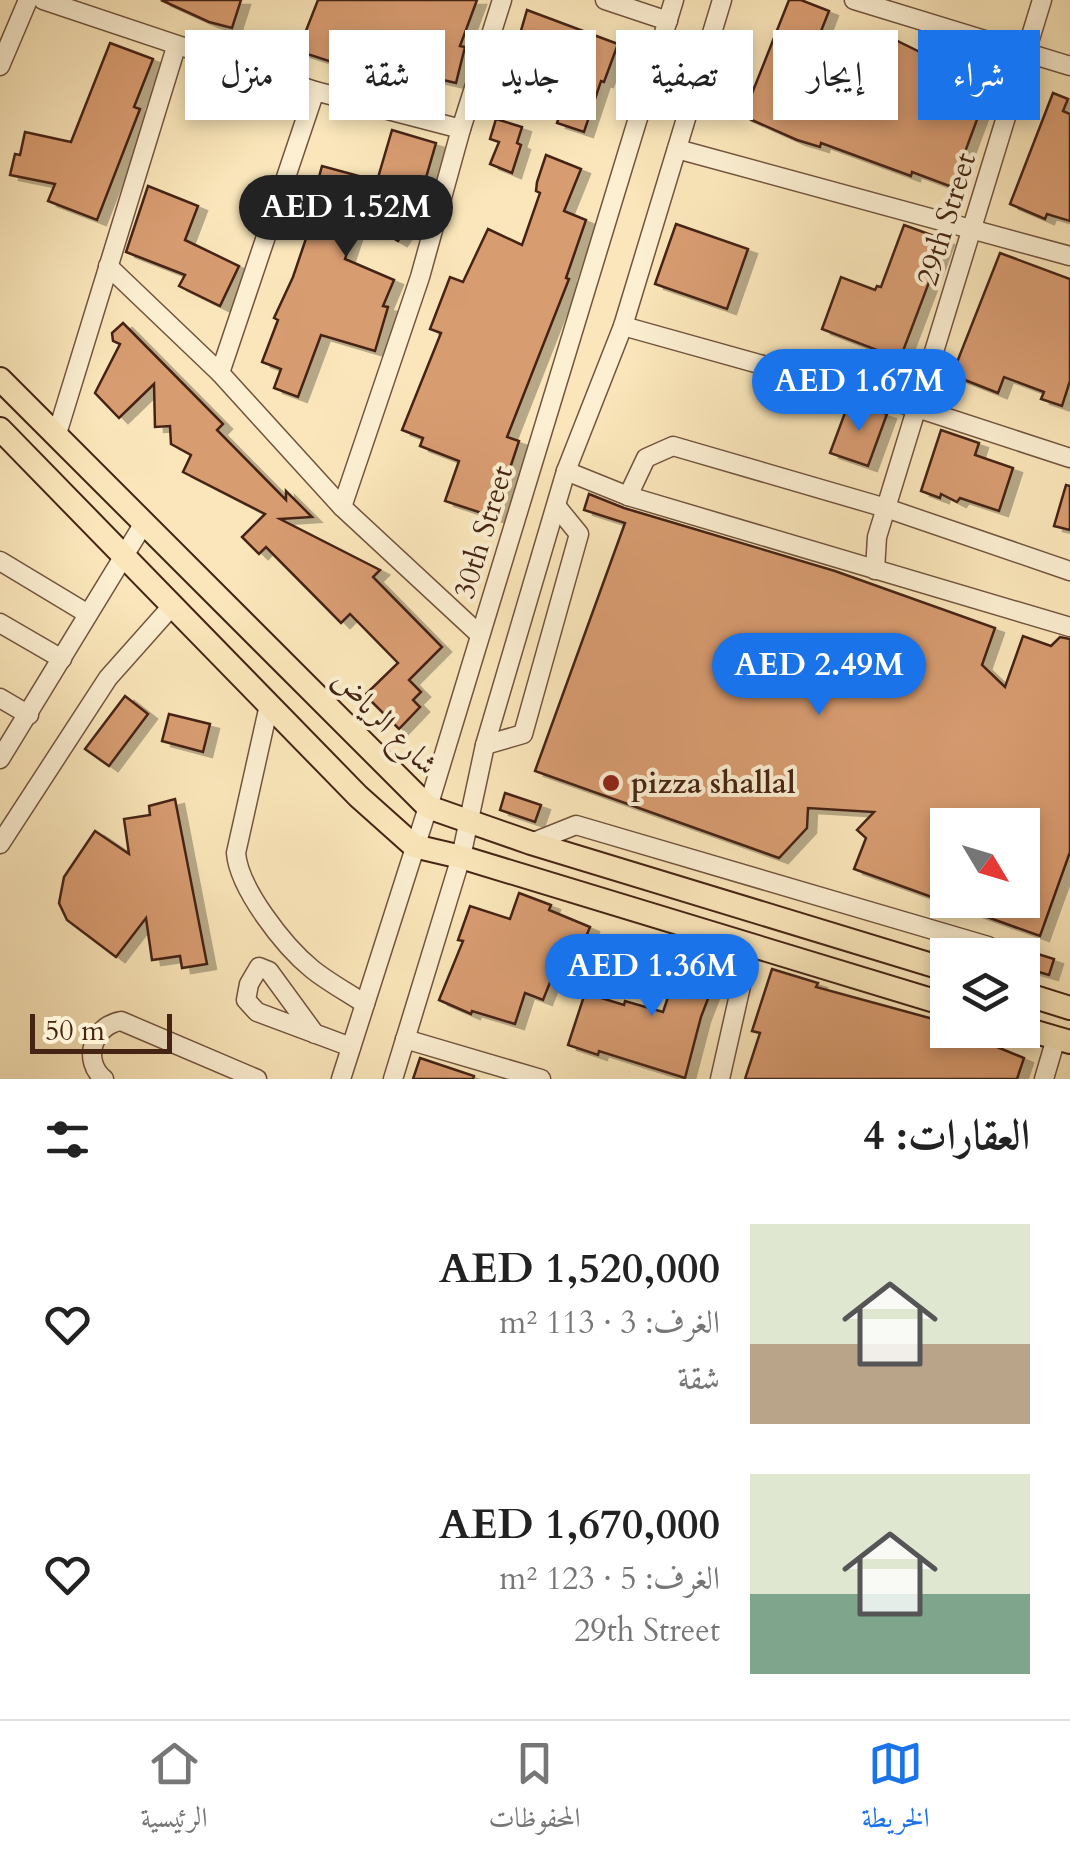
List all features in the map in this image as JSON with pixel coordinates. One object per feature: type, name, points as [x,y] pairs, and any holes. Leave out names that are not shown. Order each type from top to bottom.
[{"type":"main road","name":"شارع الرياض","points":[[0,379],[428,806],[530,843],[930,965]]},
{"type":"main road","points":[[0,429],[358,796],[414,846],[930,1000]]},
{"type":"main road","points":[[1040,997],[1069,1004]]},
{"type":"street","points":[[0,66],[28,0]]},
{"type":"street","points":[[42,0],[315,91],[461,128]]},
{"type":"street","points":[[342,506],[420,276],[502,0]]},
{"type":"street","points":[[606,0],[668,21]]},
{"type":"street","name":"30th Street","points":[[342,1079],[674,0]]},
{"type":"street","name":"30th Street","points":[[393,1079],[461,857],[485,745],[566,471],[622,326],[722,0]]},
{"type":"street","points":[[854,0],[953,30]]},
{"type":"street","name":"29th Street","points":[[1033,30],[1042,0]]},
{"type":"street","points":[[56,437],[176,47]]},
{"type":"street","points":[[1040,56],[1070,66]]},
{"type":"street","points":[[220,374],[315,91]]},
{"type":"street","name":"29th Street","points":[[875,570],[877,537],[1005,120]]},
{"type":"street","points":[[677,149],[1070,256]]},
{"type":"street","points":[[108,266],[220,374],[342,506],[480,634]]},
{"type":"street","points":[[622,326],[917,408],[1070,458]]},
{"type":"street","points":[[628,496],[646,458],[673,446],[886,508],[1070,571]]},
{"type":"street","points":[[566,471],[628,496],[1070,628]]},
{"type":"street","points":[[485,745],[523,734],[579,534],[557,507]]},
{"type":"street","points":[[0,759],[144,523]]},
{"type":"street","points":[[0,561],[88,614]]},
{"type":"street","points":[[0,844],[108,678],[172,606]]},
{"type":"street","points":[[0,623],[62,660]]},
{"type":"street","points":[[0,698],[29,715]]},
{"type":"street","points":[[269,706],[236,854],[238,873],[261,910],[312,969],[365,1004]]},
{"type":"street","points":[[530,843],[576,825],[961,938]]},
{"type":"street","points":[[720,1079],[750,946]]},
{"type":"street","points":[[104,1079],[90,1061],[99,1031],[110,1023],[121,1022],[257,1079]]},
{"type":"street","points":[[316,1034],[352,1047]]},
{"type":"street","points":[[406,1039],[541,1079]]},
{"type":"street","points":[[1044,1079],[1063,1040]]},
{"type":"building","points":[[161,0],[241,0],[232,28]]},
{"type":"building","points":[[318,0],[477,0],[460,46],[465,47],[456,83],[445,80],[445,30],[329,30],[329,61],[309,55],[306,30]]},
{"type":"building","points":[[789,0],[801,0],[829,11],[822,30],[777,30]]},
{"type":"building","points":[[527,10],[581,30],[521,30]]},
{"type":"building","points":[[596,36],[616,43],[604,82],[601,81],[596,96]]},
{"type":"building","points":[[773,40],[773,120],[898,120],[898,41],[918,51],[918,120],[977,120],[952,187],[821,143],[820,147],[797,140],[752,120],[753,91]]},
{"type":"building","points":[[110,43],[153,59],[134,107],[140,109],[97,220],[48,201],[55,184],[10,175],[25,132],[71,142]]},
{"type":"building","points":[[1053,93],[1068,99],[1063,111],[1070,114],[1070,221],[1047,214],[1045,219],[1010,204]]},
{"type":"building","points":[[496,120],[522,127],[512,173],[490,164],[499,142],[490,139]]},
{"type":"building","points":[[558,120],[588,120],[584,132],[557,123]]},
{"type":"building","points":[[392,130],[436,143],[419,202],[422,204],[398,241],[359,217],[345,259],[394,280],[383,306],[388,307],[375,351],[321,335],[298,397],[274,388],[281,369],[262,362],[278,320],[274,318],[315,212],[310,210],[322,166],[377,181]]},
{"type":"building","points":[[546,155],[581,169],[564,211],[586,220],[566,278],[569,279],[507,437],[519,441],[494,517],[445,501],[459,461],[420,446],[423,438],[402,430],[441,333],[430,329],[450,277],[463,282],[488,229],[522,245],[540,193],[536,191],[537,182]]},
{"type":"building","points":[[148,186],[198,206],[185,240],[239,266],[220,306],[179,286],[185,275],[126,252]]},
{"type":"building","points":[[676,224],[748,249],[727,309],[655,284]]},
{"type":"building","points":[[904,225],[945,240],[900,359],[822,329],[841,277],[875,290],[881,287]]},
{"type":"building","points":[[1000,253],[1070,279],[1070,381],[1062,406],[1041,399],[1044,392],[1004,377],[998,393],[952,375]]},
{"type":"building","points":[[123,323],[223,424],[217,430],[286,500],[286,491],[312,517],[280,519],[380,570],[373,577],[442,647],[409,680],[421,692],[413,700],[420,707],[399,729],[365,695],[398,663],[350,614],[341,623],[266,547],[259,554],[242,537],[265,514],[183,472],[191,455],[171,444],[170,426],[155,427],[154,384],[119,418],[95,393],[120,344],[113,341],[112,333]]},
{"type":"building","points":[[849,402],[887,414],[868,466],[830,453]]},
{"type":"building","points":[[941,430],[979,443],[975,455],[1013,468],[999,511],[921,491]]},
{"type":"building","points":[[1066,485],[1070,486],[1070,530],[1054,526]]},
{"type":"building","points":[[589,494],[835,571],[995,628],[982,665],[1005,687],[1023,636],[1051,646],[1060,637],[1070,639],[1070,852],[1040,936],[990,918],[1040,918],[1040,808],[930,808],[930,896],[854,869],[866,838],[857,830],[874,812],[808,808],[807,828],[779,858],[535,771],[625,523],[584,510]]},
{"type":"building","points":[[125,696],[148,714],[109,766],[85,749]]},
{"type":"building","points":[[169,714],[210,724],[203,752],[162,741]]},
{"type":"building","points":[[505,793],[541,805],[535,822],[500,810]]},
{"type":"building","points":[[175,799],[207,964],[182,968],[180,956],[152,960],[146,918],[116,957],[67,920],[59,903],[64,877],[95,831],[129,854],[124,819],[150,815],[149,806]]},
{"type":"building","points":[[519,893],[590,927],[570,976],[555,970],[543,1000],[525,993],[515,1024],[472,1011],[471,1014],[439,1000],[463,941],[458,940],[470,906],[510,919]]},
{"type":"building","points":[[686,944],[724,957],[701,1017],[685,1078],[568,1045],[585,993],[663,1012]]},
{"type":"building","points":[[1040,955],[1054,959],[1049,975],[1040,972]]},
{"type":"building","points":[[772,969],[818,983],[816,987],[930,1018],[930,1048],[1000,1048],[1024,1058],[1017,1079],[745,1079],[760,1033],[752,1031]]},
{"type":"building","points":[[420,1058],[474,1076],[473,1079],[413,1079]]},
{"type":"place","name":"pizza shallal","points":[[611,783]]}]
